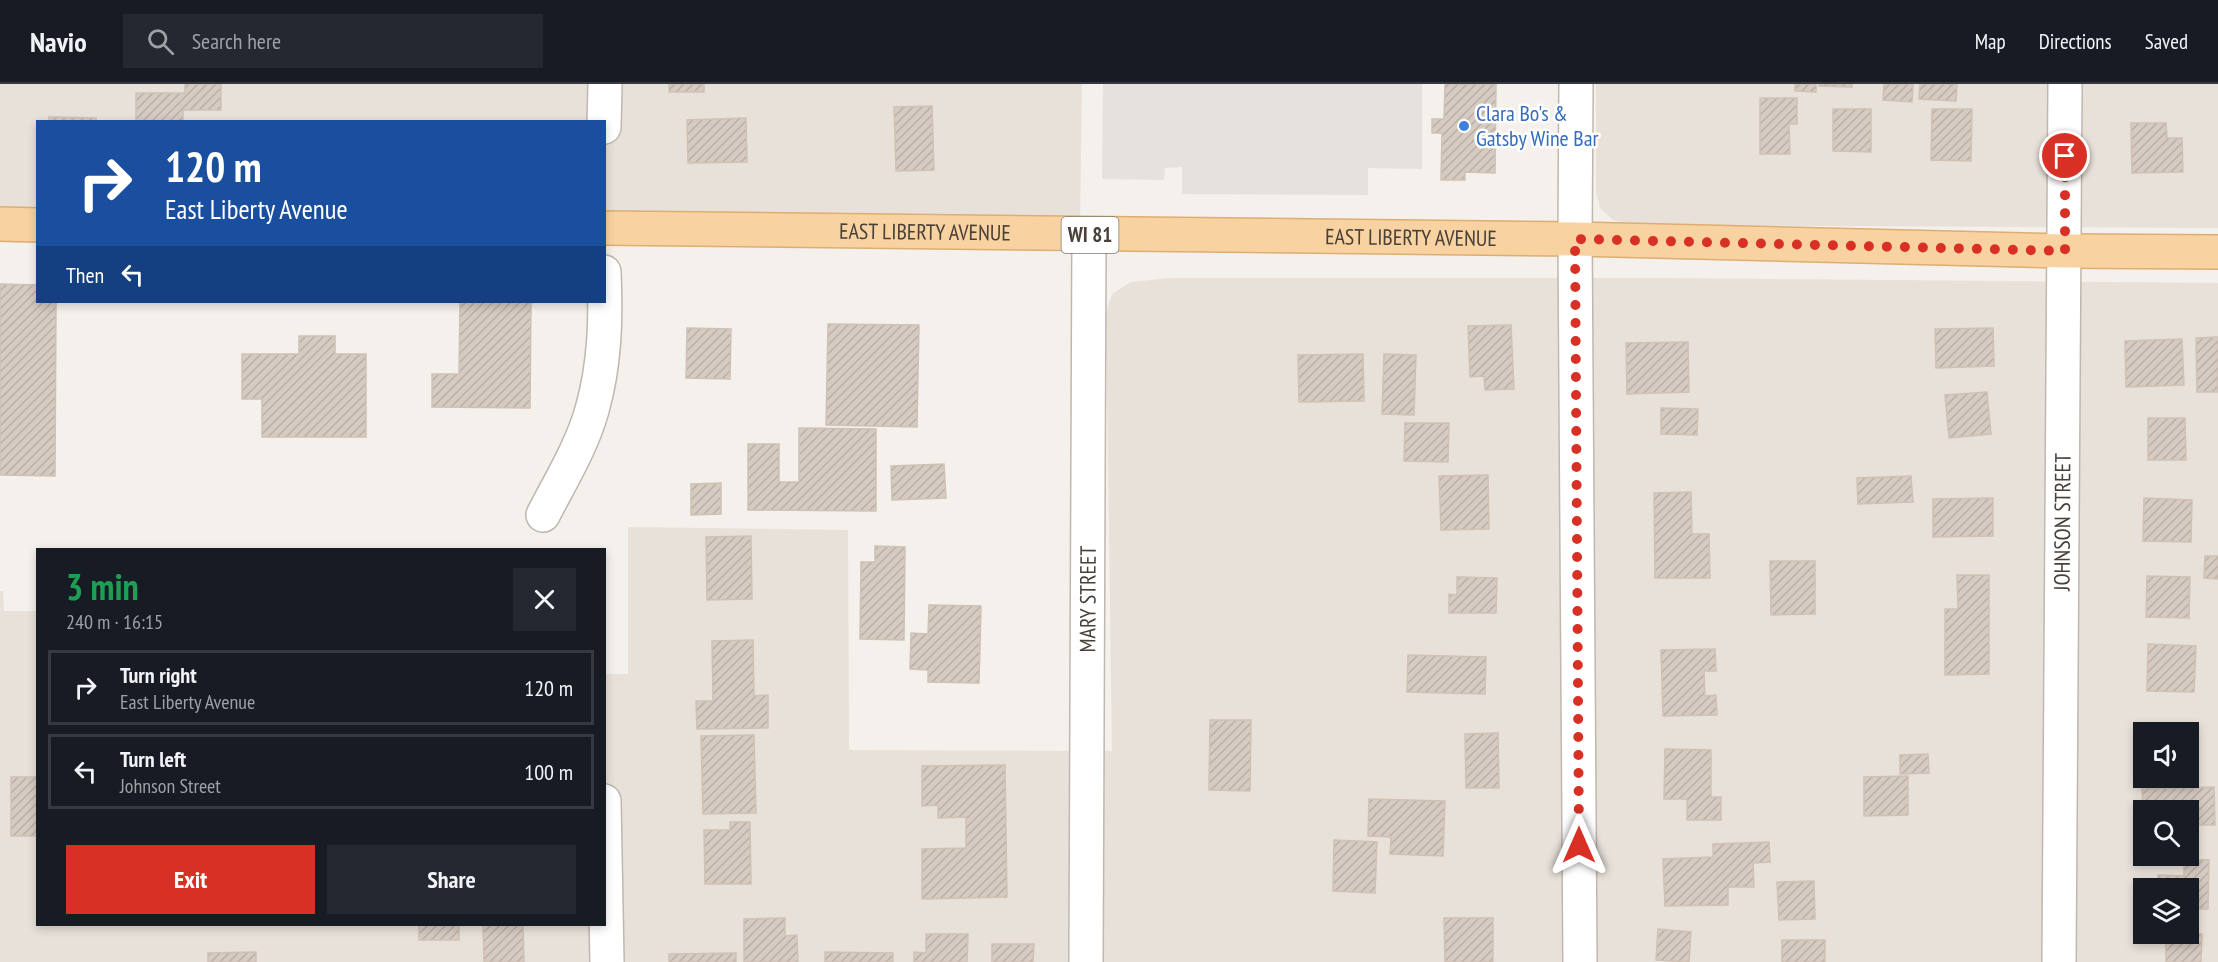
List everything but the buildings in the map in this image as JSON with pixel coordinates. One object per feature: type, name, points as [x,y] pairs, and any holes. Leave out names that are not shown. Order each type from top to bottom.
[{"type":"main road","points":[[0,224],[36,225]]},
{"type":"main road","name":"EAST LIBERTY AVENUE","points":[[606,228],[1575,239],[2065,251],[2218,252]]},
{"type":"street","points":[[604,120],[605,84]]},
{"type":"street","points":[[1576,84],[1580,962]]},
{"type":"street","name":"JOHNSON STREET","points":[[2060,962],[2065,84]]},
{"type":"street","name":"MARY STREET","points":[[1086,962],[1089,235]]},
{"type":"street","points":[[543,515],[592,412],[603,364],[605,303]]},
{"type":"street","points":[[606,908],[607,962]]},
{"type":"shaded area","points":[[0,84],[1082,84],[1080,222],[606,217],[606,120],[36,120],[36,212],[0,212]]},
{"type":"shaded area","points":[[1103,84],[1422,84],[1422,169],[1368,168],[1368,195],[1182,194],[1182,167],[1165,168],[1164,180],[1102,179]]},
{"type":"shaded area","points":[[1596,84],[2218,84],[2218,228],[1630,225],[1613,220],[1600,208],[1596,192]]},
{"type":"shaded area","points":[[1170,278],[1670,278],[2218,283],[2218,962],[0,962],[0,591],[3,591],[4,611],[36,611],[36,926],[606,926],[606,674],[628,674],[628,527],[848,530],[849,750],[1112,751],[1106,313],[1112,294],[1131,282]]},
{"type":"place","name":"Clara Bo's & Gatsby Wine Bar","points":[[1464,126]]},
{"type":"route","points":[[1579,845],[1575,239],[2065,251],[2065,156]]}]
